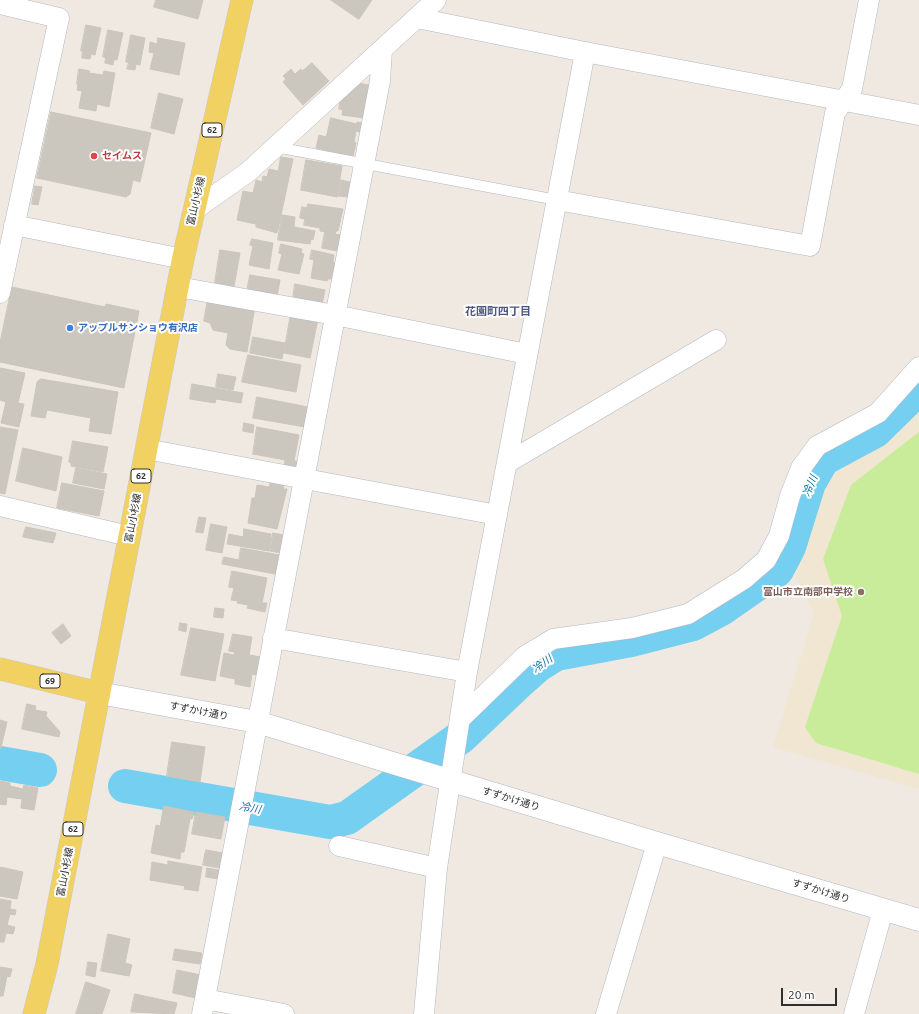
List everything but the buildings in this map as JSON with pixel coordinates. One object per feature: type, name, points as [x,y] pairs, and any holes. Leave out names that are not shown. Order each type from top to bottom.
[{"type":"main road","name":"富山小杉線","points":[[34,1014],[47,964],[183,259],[242,0]]},
{"type":"main road","name":"69","points":[[0,669],[99,693]]},
{"type":"street","points":[[194,210],[248,172],[436,0]]},
{"type":"street","points":[[557,200],[810,246],[835,112],[852,89],[869,0]]},
{"type":"street","points":[[0,4],[59,18],[0,293]]},
{"type":"street","points":[[417,18],[585,52],[919,115]]},
{"type":"street","points":[[284,1014],[203,1007],[380,81],[382,50]]},
{"type":"street","points":[[424,1014],[437,868],[467,672],[585,52]]},
{"type":"street","points":[[14,226],[183,259]]},
{"type":"street","points":[[178,287],[335,315],[527,354]]},
{"type":"street","points":[[507,463],[716,340]]},
{"type":"street","points":[[460,720],[525,656],[553,639],[632,628],[688,614],[744,579],[766,560],[779,536],[790,496],[801,468],[817,446],[878,413],[919,367]]},
{"type":"street","points":[[146,449],[498,515]]},
{"type":"street","points":[[0,506],[130,536]]},
{"type":"street","points":[[273,638],[467,672]]},
{"type":"street","name":"すずかけ通り","points":[[99,693],[257,722],[657,843],[919,920]]},
{"type":"street","points":[[606,1014],[657,843]]},
{"type":"street","points":[[339,846],[437,868]]},
{"type":"street","points":[[854,1014],[883,910]]},
{"type":"lane","points":[[276,147],[557,200]]},
{"type":"shaded area","name":"富山市立南部中学校","points":[[919,406],[919,789],[773,747],[814,614],[794,571],[820,492],[844,463]]},
{"type":"green space","name":"富山市立南部中学校","points":[[919,432],[919,774],[816,743],[805,727],[842,616],[823,559],[851,485]]},
{"type":"waterway","name":"冷川","points":[[125,786],[330,822],[347,818],[461,737],[537,666],[556,654],[631,640],[693,624],[721,609],[777,570],[789,547],[809,483],[823,459],[875,431],[919,388]]},
{"type":"waterway","name":"冷川","points":[[0,763],[40,770]]},
{"type":"place","name":"セイムス","points":[[94,156]]},
{"type":"place","name":"アップルサンショウ有沢店","points":[[70,328]]},
{"type":"place","name":"富山市立南部中学校","points":[[861,592]]},
{"type":"district","name":"花園町四丁目","points":[[498,311]]}]
